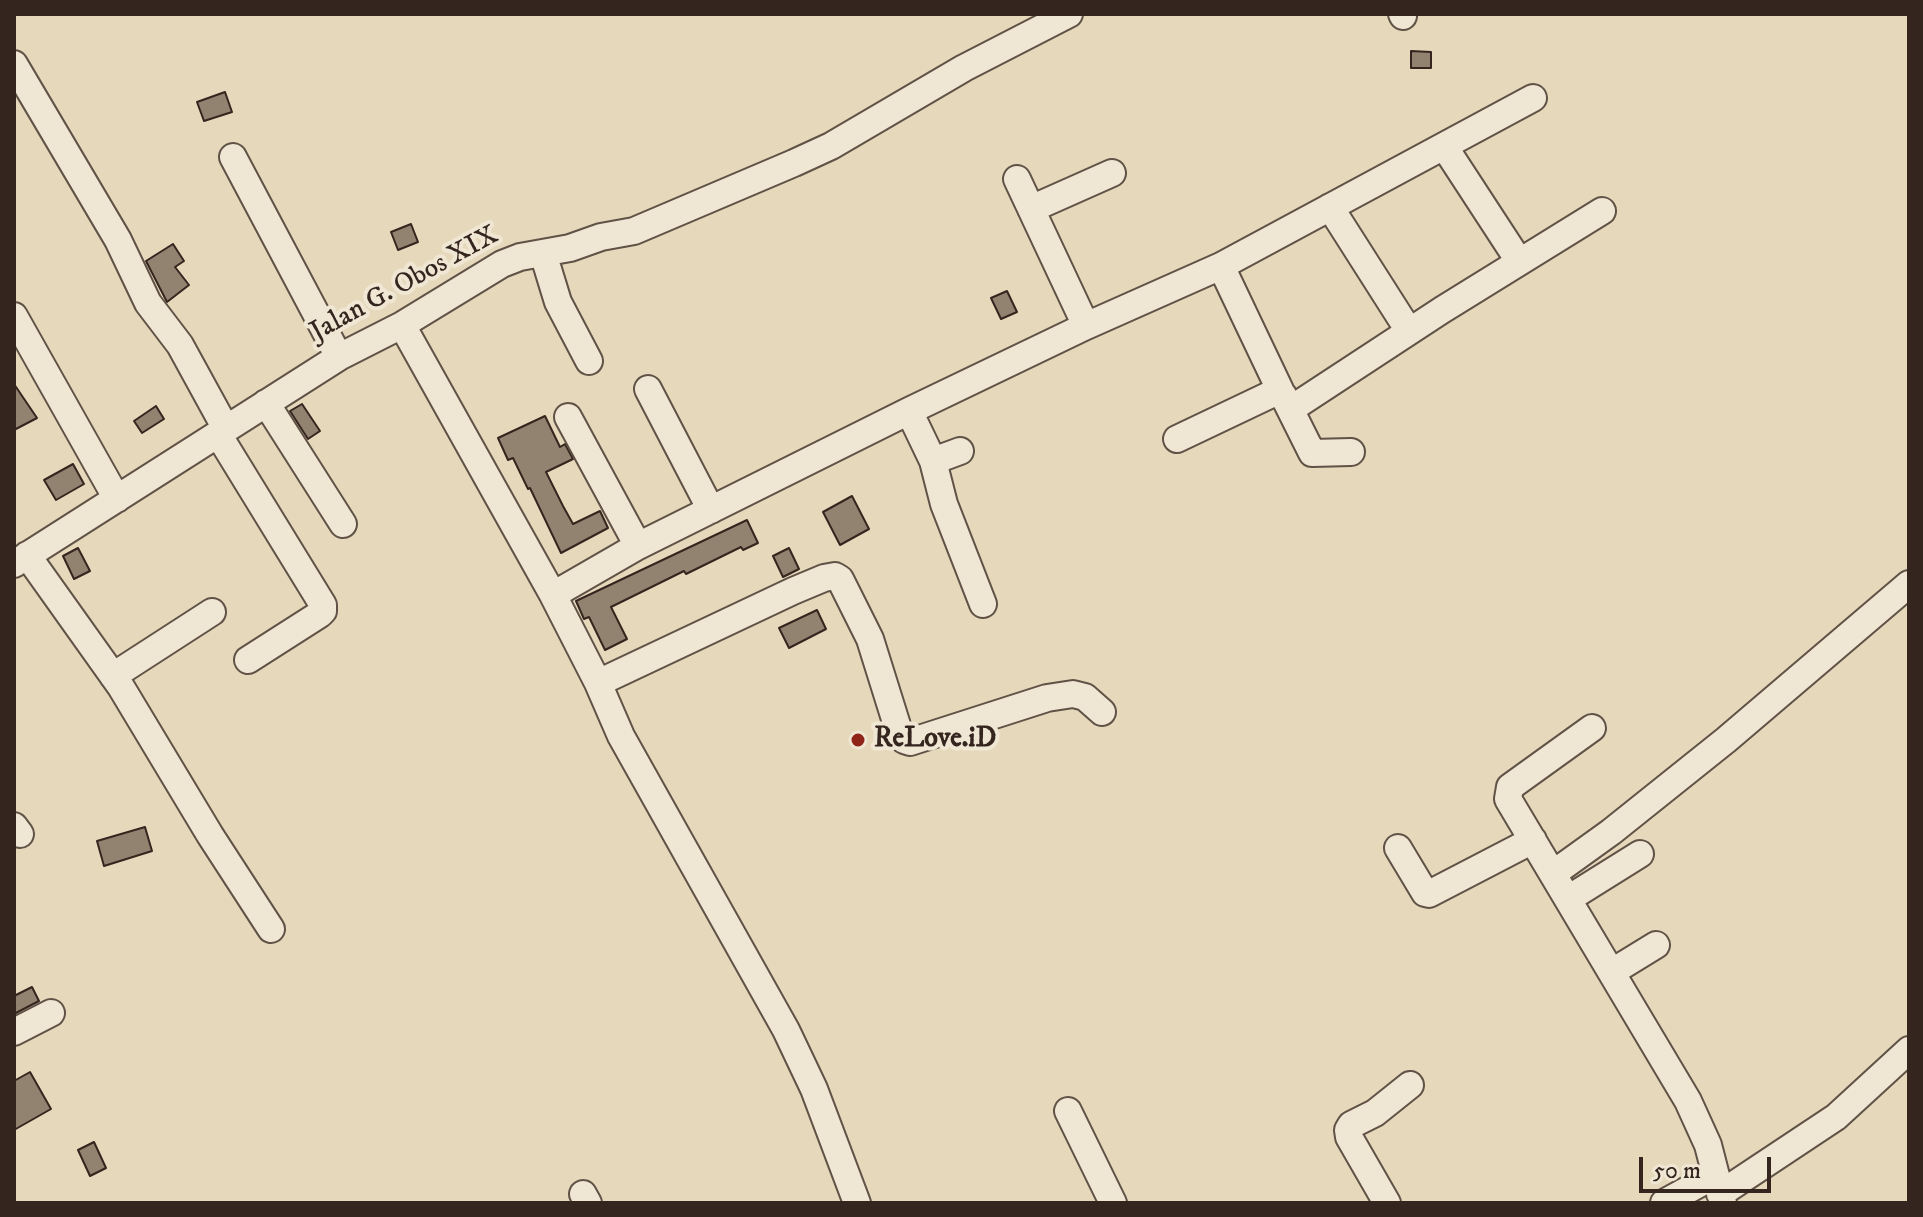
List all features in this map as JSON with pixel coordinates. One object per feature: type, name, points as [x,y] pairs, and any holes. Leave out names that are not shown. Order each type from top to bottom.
[{"type":"street","name":"Jalan G. Obos XIX","points":[[20,559],[339,357],[402,325],[502,264],[634,231],[831,146],[964,68],[1069,14]]},
{"type":"street","points":[[14,64],[118,240],[148,303],[180,345],[222,431],[323,605],[320,614],[248,660]]},
{"type":"street","points":[[553,595],[638,546],[909,411],[1086,326],[1221,266],[1533,98]]},
{"type":"street","points":[[1444,146],[1519,261]]},
{"type":"street","points":[[233,157],[339,357]]},
{"type":"street","points":[[1031,209],[1112,173]]},
{"type":"street","points":[[1017,179],[1086,326]]},
{"type":"street","points":[[1330,207],[1409,331]]},
{"type":"street","points":[[1177,439],[1285,399],[1409,331],[1602,211]]},
{"type":"street","points":[[543,253],[558,302],[589,361]]},
{"type":"street","points":[[1221,266],[1312,453],[1351,452]]},
{"type":"street","points":[[14,316],[117,499]]},
{"type":"street","points":[[402,325],[553,595],[621,736],[755,972],[814,1089],[857,1203]]},
{"type":"street","points":[[648,389],[711,510]]},
{"type":"street","points":[[266,403],[343,524]]},
{"type":"street","points":[[909,411],[933,461],[944,504],[983,604]]},
{"type":"street","points":[[568,417],[638,546]]},
{"type":"street","points":[[933,461],[960,451]]},
{"type":"street","points":[[20,559],[113,676],[271,929]]},
{"type":"street","points":[[598,683],[779,598],[835,576],[840,579],[870,639],[904,740],[910,742],[1073,694],[1085,697],[1102,712]]},
{"type":"street","points":[[1554,873],[1611,832],[1726,740],[1909,584]]},
{"type":"street","points":[[113,676],[212,612]]},
{"type":"street","points":[[1592,728],[1508,790],[1508,799],[1698,1120],[1719,1190]]},
{"type":"street","points":[[1398,848],[1425,893],[1429,894],[1533,840]]},
{"type":"street","points":[[1568,899],[1640,854]]},
{"type":"street","points":[[1612,972],[1656,945]]},
{"type":"street","points":[[14,1032],[51,1013]]},
{"type":"street","points":[[1664,1203],[1719,1190],[1836,1117],[1909,1050]]},
{"type":"street","points":[[1387,1203],[1349,1137],[1348,1130],[1410,1085]]},
{"type":"street","points":[[1068,1111],[1113,1203]]},
{"type":"building","points":[[1411,51],[1431,52],[1431,68],[1411,68]]},
{"type":"building","points":[[225,92],[232,112],[204,121],[197,102]]},
{"type":"building","points":[[411,224],[418,242],[398,250],[391,232]]},
{"type":"building","points":[[173,244],[184,261],[175,267],[189,285],[167,302],[146,261]]},
{"type":"building","points":[[1007,291],[1017,312],[1001,319],[991,298]]},
{"type":"building","points":[[14,384],[37,418],[14,430]]},
{"type":"building","points":[[302,404],[320,431],[308,439],[290,411]]},
{"type":"building","points":[[156,406],[164,419],[142,433],[134,421]]},
{"type":"building","points":[[545,416],[560,447],[565,444],[573,459],[546,472],[573,524],[600,511],[608,528],[561,553],[530,488],[513,458],[508,460],[498,438]]},
{"type":"building","points":[[73,464],[84,484],[56,500],[44,480]]},
{"type":"building","points":[[852,496],[869,529],[840,545],[823,512]]},
{"type":"building","points":[[747,520],[758,543],[743,550],[741,547],[686,574],[684,571],[611,607],[627,639],[605,650],[589,617],[584,619],[576,601]]},
{"type":"building","points":[[78,548],[90,571],[74,579],[63,556]]},
{"type":"building","points":[[789,548],[799,569],[783,577],[773,556]]},
{"type":"building","points":[[817,610],[826,629],[789,648],[779,628]]},
{"type":"building","points":[[145,827],[152,851],[104,866],[97,841]]},
{"type":"building","points":[[32,987],[39,1001],[14,1014],[14,996]]},
{"type":"building","points":[[30,1072],[51,1109],[14,1130],[14,1081]]},
{"type":"building","points":[[94,1142],[106,1168],[90,1176],[78,1150]]},
{"type":"place","name":"ReLove.iD","points":[[858,740]]}]
